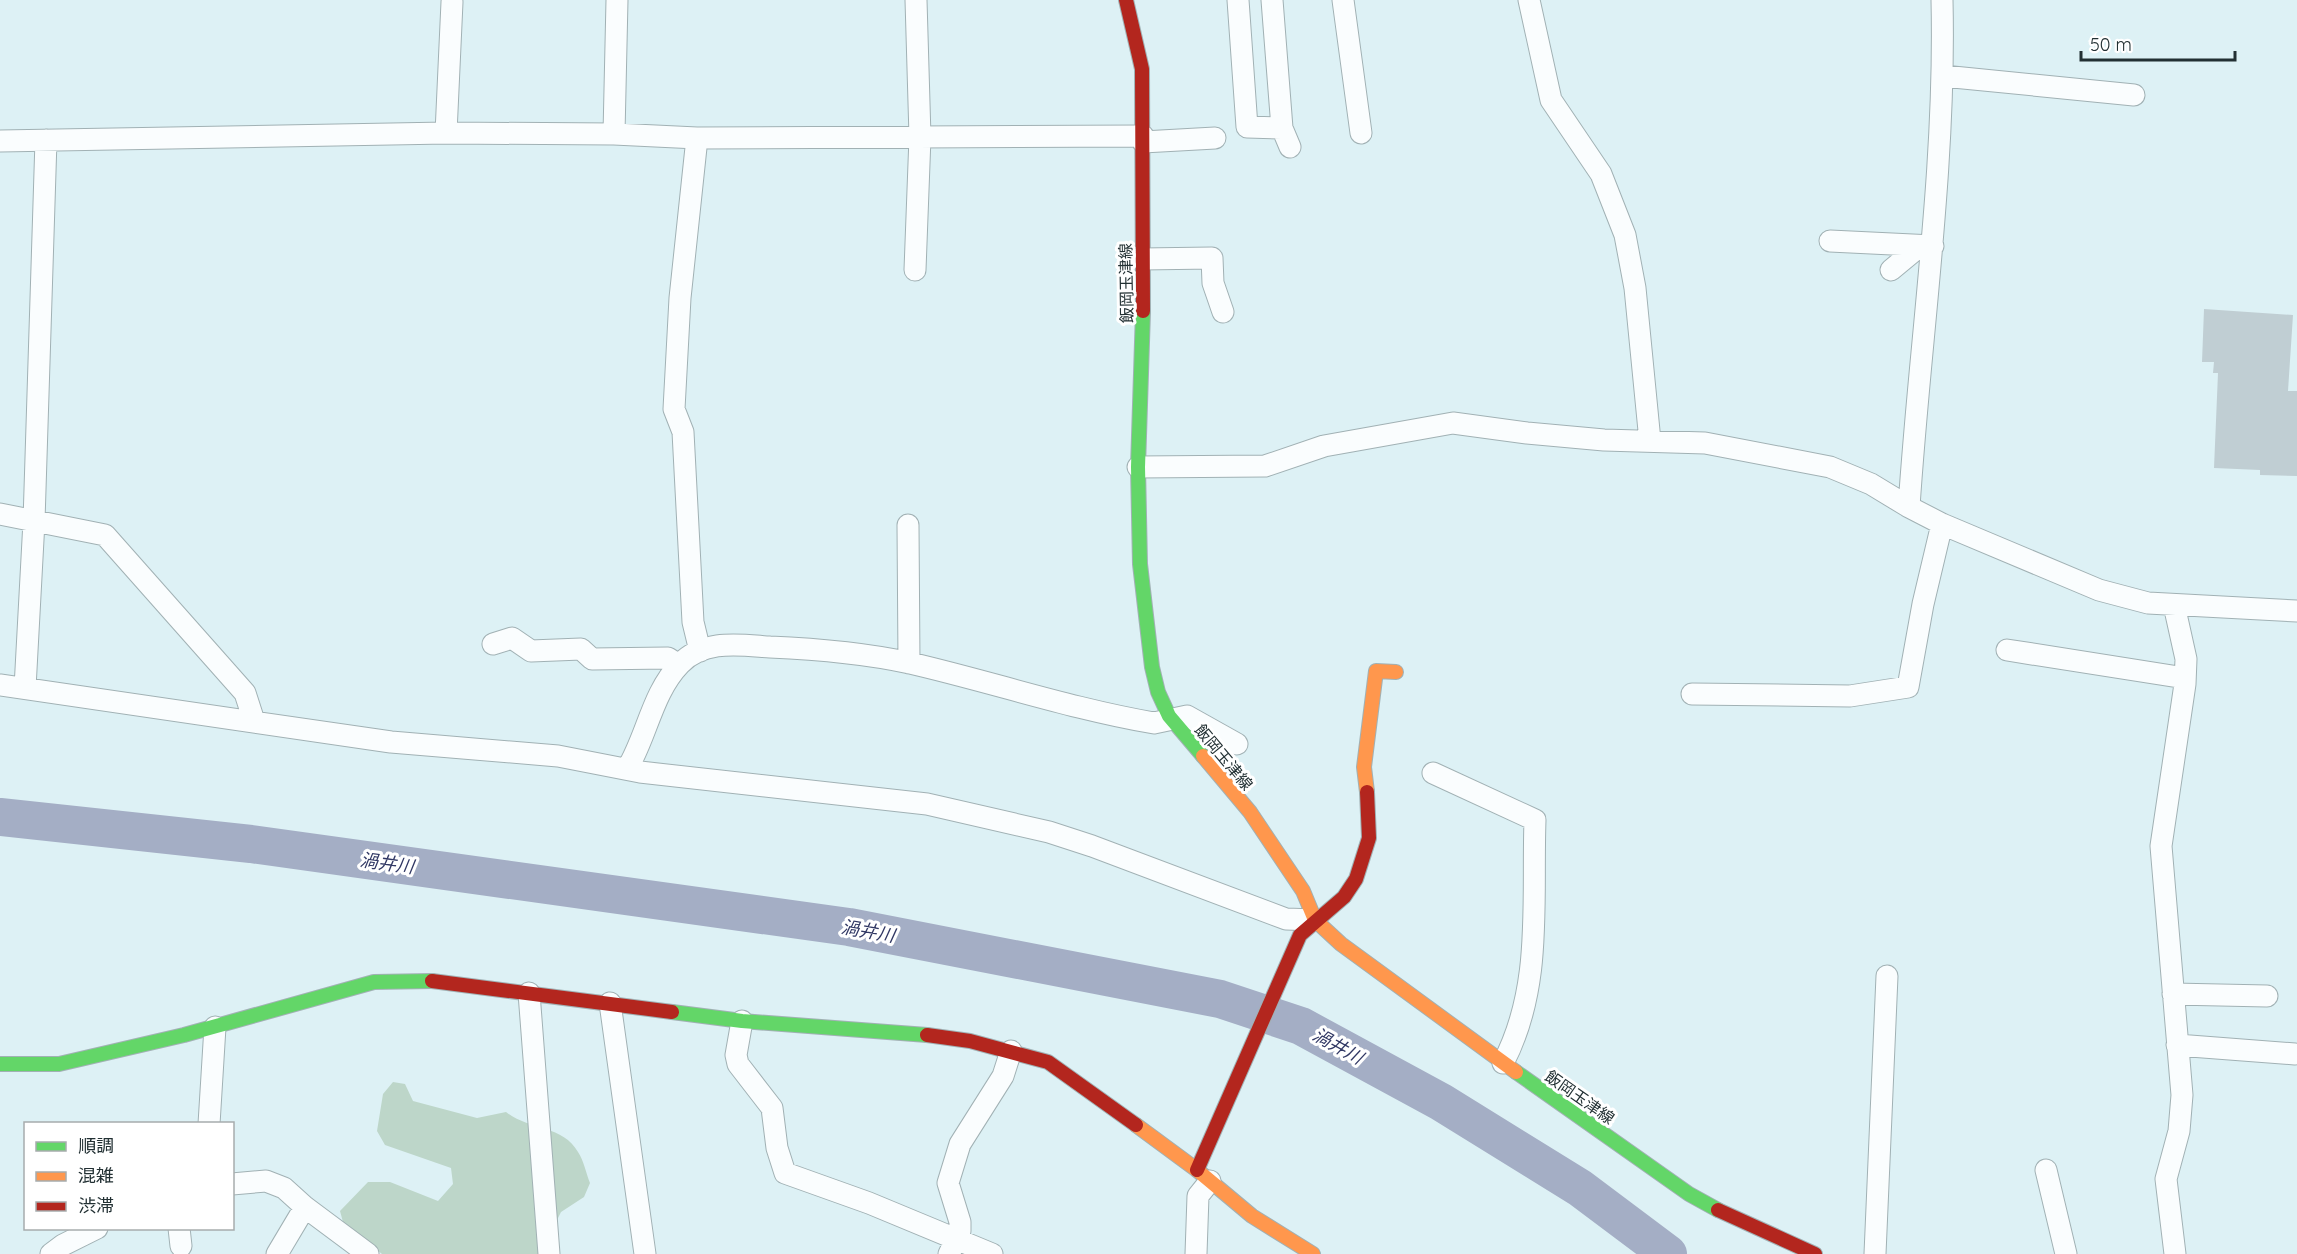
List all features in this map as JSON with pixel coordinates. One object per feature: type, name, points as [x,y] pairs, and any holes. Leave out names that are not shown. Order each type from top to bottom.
[{"type":"street","points":[[614,134],[616,0]]},
{"type":"street","points":[[915,270],[920,137],[916,0]]},
{"type":"street","name":"飯岡玉津線","points":[[1126,0],[1142,69],[1143,325],[1138,467],[1140,564],[1152,667],[1158,692],[1173,721],[1250,812],[1303,891],[1307,927],[1341,944],[1503,1063],[1689,1194],[1720,1211],[1815,1254]]},
{"type":"street","points":[[1238,0],[1247,128],[1286,138],[1272,0]]},
{"type":"street","points":[[1343,0],[1361,133]]},
{"type":"street","points":[[1529,0],[1551,100],[1600,174],[1625,235],[1635,288],[1650,441]]},
{"type":"street","points":[[1909,507],[1927,246],[1943,76],[1942,0]]},
{"type":"street","points":[[446,133],[452,3]]},
{"type":"street","points":[[1943,76],[2134,95]]},
{"type":"street","points":[[0,141],[446,133],[614,134],[697,138],[1215,138]]},
{"type":"street","points":[[697,138],[680,298],[674,409],[683,432],[693,622],[700,651]]},
{"type":"street","points":[[25,688],[34,521],[46,140]]},
{"type":"street","points":[[1830,241],[1927,246]]},
{"type":"street","points":[[1891,270],[1927,246]]},
{"type":"street","points":[[1142,259],[1212,258],[1213,283],[1223,312]]},
{"type":"street","points":[[1138,467],[1265,466],[1324,446],[1453,423],[1527,433],[1705,443],[1830,467],[1870,484],[1942,524],[2099,590],[2148,603],[2297,611]]},
{"type":"street","points":[[0,514],[105,535],[245,693],[255,721]]},
{"type":"street","points":[[1692,694],[1850,696],[1908,687],[1923,604],[1942,524]]},
{"type":"street","points":[[908,525],[909,663]]},
{"type":"street","points":[[2174,605],[2186,659],[2185,678],[2183,712],[2161,846],[2181,1117],[2166,1179],[2175,1254]]},
{"type":"street","points":[[493,644],[512,638],[531,651],[581,649],[592,659],[668,658],[679,664]]},
{"type":"street","points":[[627,769],[639,749],[655,702],[679,664],[700,651],[723,645],[829,650],[909,663],[1143,722],[1173,721],[1187,716],[1237,744]]},
{"type":"street","points":[[2007,650],[2185,678]]},
{"type":"street","points":[[1196,1254],[1198,1196],[1203,1175],[1240,1070],[1307,927],[1344,897],[1356,879],[1369,838],[1370,817],[1364,767],[1376,670],[1396,672]]},
{"type":"street","points":[[0,685],[391,742],[558,756],[627,769],[927,804],[1049,832],[1307,927]]},
{"type":"street","points":[[1433,773],[1535,820],[1533,885],[1535,936],[1532,968],[1516,1038],[1503,1063]]},
{"type":"street","points":[[1875,1254],[1887,976]]},
{"type":"street","points":[[0,1064],[59,1064],[215,1027],[374,982],[399,979],[529,993],[742,1021],[901,1032],[970,1041],[1048,1062],[1203,1175],[1252,1216],[1313,1254]]},
{"type":"street","points":[[529,993],[549,1254]]},
{"type":"street","points":[[2172,994],[2267,996]]},
{"type":"street","points":[[610,1003],[645,1254]]},
{"type":"street","points":[[742,1021],[736,1055],[738,1064],[772,1108],[777,1148],[785,1173],[953,1246],[992,1254]]},
{"type":"street","points":[[209,1122],[215,1027]]},
{"type":"street","points":[[2177,1045],[2295,1054]]},
{"type":"street","points":[[953,1246],[960,1222],[948,1183],[960,1144],[1003,1076],[1011,1051]]},
{"type":"street","points":[[2046,1170],[2066,1254]]},
{"type":"street","points":[[234,1184],[266,1181],[284,1188],[358,1251]]},
{"type":"street","points":[[277,1254],[304,1207]]},
{"type":"street","points":[[51,1254],[63,1245],[93,1230]]},
{"type":"green space","points":[[393,1082],[405,1084],[413,1101],[477,1118],[506,1112],[524,1122],[554,1132],[572,1143],[582,1159],[590,1183],[584,1197],[561,1212],[540,1254],[382,1254],[343,1222],[340,1211],[368,1182],[390,1182],[438,1201],[453,1184],[451,1168],[385,1145],[377,1131],[383,1094]]},
{"type":"building","points":[[2204,309],[2293,315],[2288,391],[2297,391],[2297,476],[2260,475],[2260,470],[2214,468],[2218,373],[2213,373],[2214,362],[2202,362]]},
{"type":"waterway","name":"渦井川","points":[[0,817],[251,844],[849,927],[1220,999],[1301,1026],[1441,1102],[1580,1188],[1668,1254]]},
{"type":"traffic: fast","points":[[1143,311],[1138,467],[1140,564],[1152,667],[1158,692],[1169,716],[1203,756]]},
{"type":"traffic: fast","points":[[0,1064],[59,1064],[184,1035],[374,982],[432,981]]},
{"type":"traffic: fast","points":[[672,1012],[742,1021],[927,1035]]},
{"type":"traffic: fast","points":[[1516,1072],[1689,1194],[1718,1210]]},
{"type":"traffic: slow","points":[[1367,792],[1364,767],[1376,671],[1396,672]]},
{"type":"traffic: slow","points":[[1203,756],[1250,812],[1303,891],[1315,920],[1341,944],[1516,1072]]},
{"type":"traffic: slow","points":[[1136,1125],[1197,1170],[1252,1216],[1313,1254]]},
{"type":"traffic: jam","points":[[1126,0],[1142,69],[1143,311]]},
{"type":"traffic: jam","points":[[1197,1170],[1300,935],[1344,897],[1356,879],[1369,838],[1367,792]]},
{"type":"traffic: jam","points":[[432,981],[672,1012]]},
{"type":"traffic: jam","points":[[927,1035],[970,1041],[1048,1062],[1136,1125]]},
{"type":"traffic: jam","points":[[1718,1210],[1815,1254]]}]
